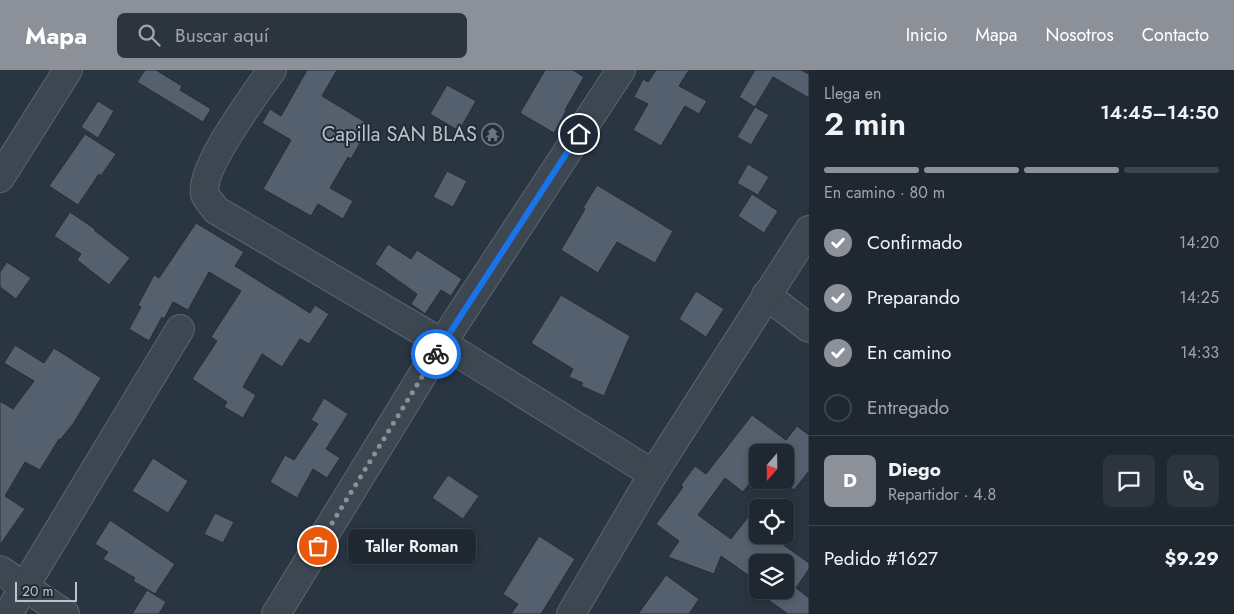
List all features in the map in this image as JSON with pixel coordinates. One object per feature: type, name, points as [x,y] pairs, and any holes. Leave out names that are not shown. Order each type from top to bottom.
[{"type":"street","points":[[0,178],[68,70]]},
{"type":"street","points":[[272,70],[215,156],[206,177],[205,194],[216,210],[442,343],[653,474]]},
{"type":"street","points":[[276,614],[442,343],[621,70]]},
{"type":"street","points":[[571,614],[653,474],[809,230]]},
{"type":"street","points":[[766,295],[809,328]]},
{"type":"street","points":[[8,614],[180,329]]},
{"type":"street","points":[[0,570],[65,614]]},
{"type":"building","points":[[145,70],[156,70],[182,86],[180,90],[211,109],[203,122],[137,82]]},
{"type":"building","points":[[307,70],[337,70],[322,96],[370,125],[351,159],[348,157],[330,188],[353,201],[343,219],[318,204],[311,216],[263,189],[291,140],[262,123],[270,109],[281,116]]},
{"type":"building","points":[[545,70],[573,70],[584,77],[554,133],[520,113]]},
{"type":"building","points":[[656,70],[689,70],[679,86],[707,101],[699,114],[685,106],[661,146],[633,130],[648,104],[634,97],[643,79],[648,82]]},
{"type":"building","points":[[755,70],[801,70],[809,74],[809,98],[773,77],[755,107],[739,97]]},
{"type":"building","points":[[447,85],[476,101],[459,131],[430,114]]},
{"type":"building","points":[[98,101],[114,111],[98,138],[81,127]]},
{"type":"building","points":[[755,107],[769,115],[751,145],[737,137]]},
{"type":"building","points":[[85,134],[116,154],[101,176],[99,174],[78,205],[49,186]]},
{"type":"building","points":[[748,164],[769,177],[758,195],[737,183]]},
{"type":"building","points":[[447,171],[467,181],[453,207],[433,197]]},
{"type":"building","points":[[597,185],[673,231],[655,263],[617,242],[598,273],[561,250]]},
{"type":"building","points":[[752,194],[778,211],[764,233],[738,216]]},
{"type":"building","points":[[70,212],[95,229],[130,258],[109,285],[77,260],[81,254],[54,236]]},
{"type":"building","points":[[196,223],[244,252],[235,266],[310,313],[315,305],[329,314],[309,344],[300,339],[282,367],[262,354],[243,387],[256,395],[243,418],[224,407],[227,402],[192,379],[217,341],[211,337],[241,291],[209,272],[188,310],[173,302],[164,319],[162,317],[149,341],[129,329],[141,307],[138,305],[154,275],[159,278]]},
{"type":"building","points":[[388,244],[411,259],[417,250],[462,279],[451,296],[441,290],[425,314],[411,304],[417,294],[375,264]]},
{"type":"building","points":[[7,262],[31,278],[16,299],[0,287],[0,272]]},
{"type":"building","points":[[696,291],[724,309],[706,337],[679,319]]},
{"type":"building","points":[[561,295],[630,336],[604,396],[581,386],[583,383],[569,377],[573,369],[531,343]]},
{"type":"building","points":[[15,345],[44,363],[54,348],[101,378],[73,424],[59,439],[40,470],[25,462],[5,496],[25,509],[0,545],[0,401],[13,409],[34,381],[4,363]]},
{"type":"building","points":[[324,398],[348,414],[326,449],[340,458],[327,478],[313,469],[297,498],[270,482],[285,455],[294,460],[318,424],[311,420]]},
{"type":"building","points":[[752,415],[786,440],[797,426],[809,435],[809,471],[794,490],[794,444],[749,444],[749,484],[743,492],[725,478],[698,515],[731,539],[749,516],[749,544],[782,544],[809,563],[809,569],[796,588],[809,598],[809,614],[788,614],[767,599],[794,599],[794,554],[749,554],[749,576],[721,556],[714,574],[668,557],[679,541],[656,524],[683,487],[681,485],[695,466],[706,474]]},
{"type":"building","points":[[153,458],[188,481],[168,513],[132,491]]},
{"type":"building","points":[[448,475],[479,496],[463,519],[432,498]]},
{"type":"building","points":[[215,513],[234,522],[223,543],[204,534]]},
{"type":"building","points":[[110,520],[175,564],[155,594],[133,581],[135,578],[103,559],[108,552],[95,544]]},
{"type":"building","points":[[539,536],[575,559],[541,614],[511,614],[518,604],[503,594]]},
{"type":"building","points":[[666,575],[699,599],[689,614],[638,614]]},
{"type":"building","points":[[147,590],[166,602],[159,614],[132,614]]},
{"type":"way so far","points":[[318,546],[436,354]]},
{"type":"place","name":"Capilla SAN BLAS","points":[[493,134]]},
{"type":"place","name":"Taller Roman","points":[[318,546]]},
{"type":"route","points":[[436,354],[579,134]]}]
